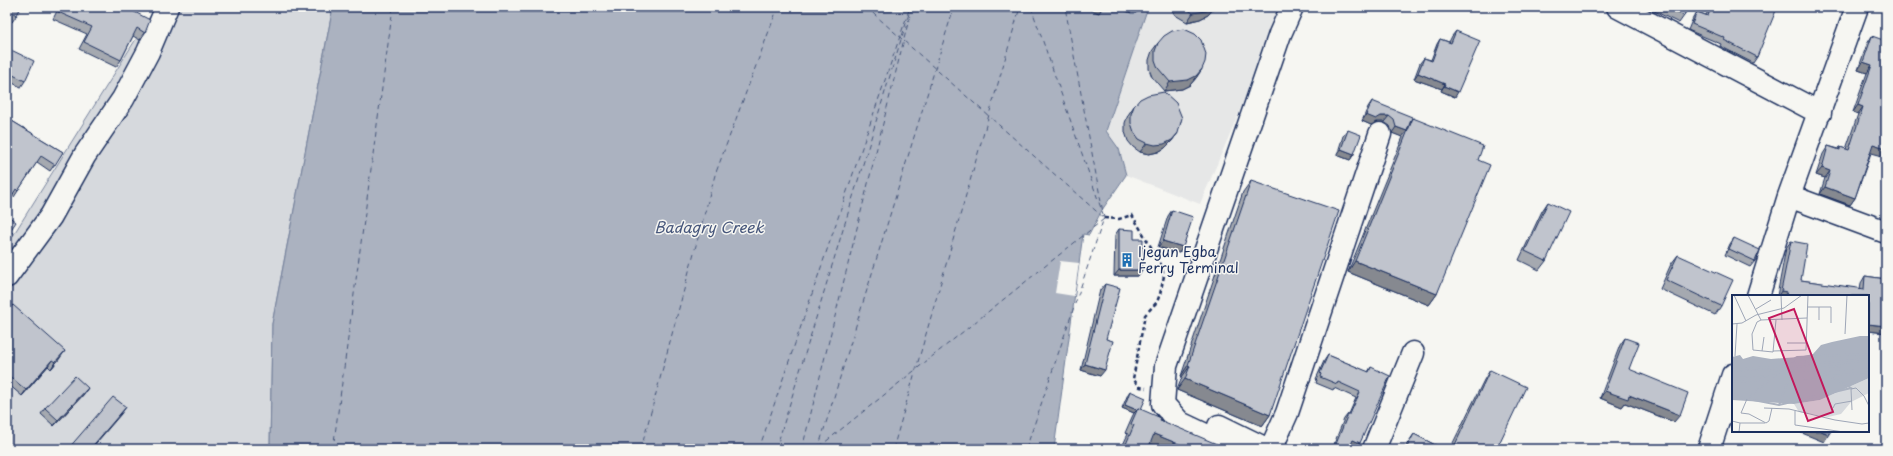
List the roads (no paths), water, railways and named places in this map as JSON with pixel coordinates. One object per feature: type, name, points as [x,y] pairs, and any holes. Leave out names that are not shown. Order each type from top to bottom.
[{"type":"street","points":[[7,276],[51,216],[85,155],[123,99],[148,52],[167,7]]},
{"type":"street","points":[[1235,449],[1180,423],[1163,398],[1166,366],[1280,34],[1292,7]]},
{"type":"street","points":[[1618,7],[1820,113]]},
{"type":"street","points":[[1758,295],[1790,196],[1858,7]]},
{"type":"street","points":[[1272,449],[1290,406],[1380,134]]},
{"type":"street","points":[[1790,196],[1886,232]]},
{"type":"street","points":[[1374,449],[1413,354]]},
{"type":"street","points":[[1709,449],[1732,378]]},
{"type":"street","points":[[1163,398],[1266,449]]},
{"type":"water","name":"Badagry Creek","points":[[333,7],[1148,7],[1106,131],[1119,149],[1126,175],[1102,210],[1089,235],[1083,234],[1054,449],[270,449],[272,324]]},
{"type":"place","name":"Ijegun Egba Ferry Terminal","points":[[1127,260]]}]
